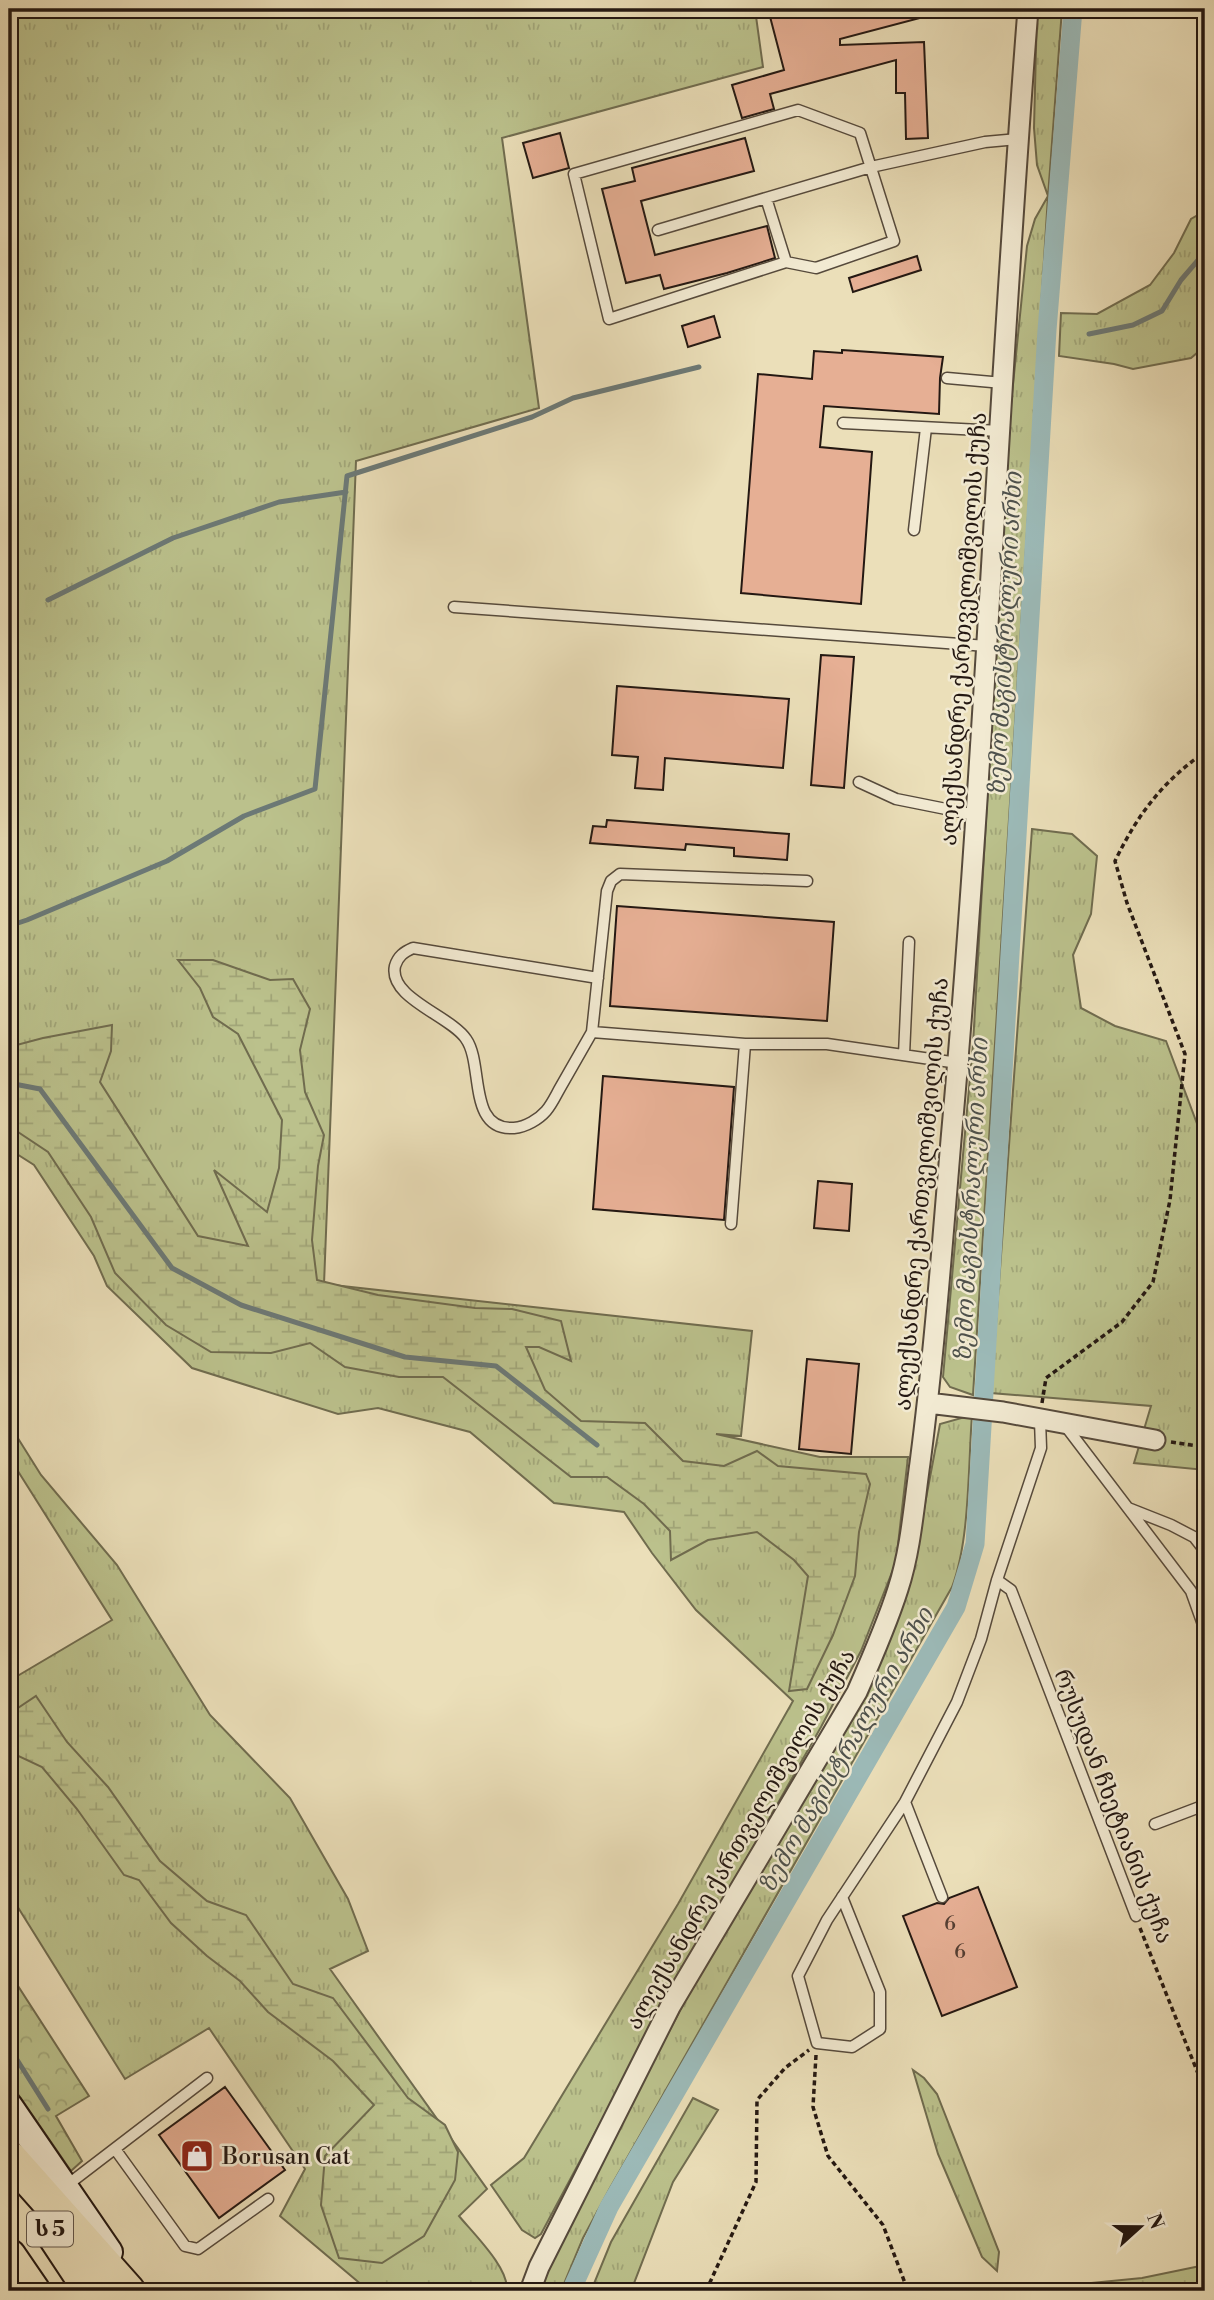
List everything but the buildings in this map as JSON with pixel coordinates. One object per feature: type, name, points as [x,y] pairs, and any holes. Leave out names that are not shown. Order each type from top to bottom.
[{"type":"highway","points":[[9,2157],[128,2291]]},
{"type":"highway","name":"ს 5","points":[[9,2168],[91,2291]]},
{"type":"highway","name":"ს 5","points":[[9,2256],[33,2291]]},
{"type":"street","name":"ალექსანდრე ქართველიშვილის ქუჩა","points":[[530,2291],[670,2007],[857,1692],[899,1586],[910,1535],[928,1404],[958,1063],[977,815],[1028,9]]},
{"type":"street","points":[[928,1404],[1003,1412],[1155,1440]]},
{"type":"street","points":[[9,2106],[135,2291]]},
{"type":"lane","points":[[798,110],[860,133],[894,241],[816,268],[786,262],[609,319],[574,174],[798,110]]},
{"type":"lane","points":[[658,229],[871,167],[985,142],[1018,139]]},
{"type":"lane","points":[[766,198],[786,262]]},
{"type":"lane","points":[[947,379],[1004,383]]},
{"type":"lane","points":[[844,423],[1000,431]]},
{"type":"lane","points":[[914,530],[926,428]]},
{"type":"lane","points":[[454,607],[856,634],[987,646]]},
{"type":"lane","points":[[859,782],[896,799],[977,815]]},
{"type":"lane","points":[[598,978],[413,948],[402,953],[396,962],[394,973],[399,986],[408,995],[461,1032],[469,1042],[482,1108],[495,1124],[513,1128],[530,1124],[547,1110],[592,1032],[598,978],[607,891],[611,881],[621,874],[807,881]]},
{"type":"lane","points":[[904,1055],[909,942]]},
{"type":"lane","points":[[592,1032],[745,1044],[827,1044],[958,1063]]},
{"type":"lane","points":[[731,1224],[745,1044]]},
{"type":"lane","points":[[842,1897],[880,1992],[880,2029],[852,2047],[817,2043],[798,1976],[827,1920],[842,1897],[905,1802],[957,1702],[981,1639],[997,1580],[1041,1448],[1040,1420]]},
{"type":"lane","points":[[1064,1424],[1191,1591],[1205,1630]]},
{"type":"lane","points":[[1127,1507],[1194,1537],[1205,1551]]},
{"type":"lane","name":"რუსუდან ჩხეტიანის ქუჩა","points":[[997,1580],[1011,1590],[1136,1916]]},
{"type":"lane","points":[[905,1802],[942,1897]]},
{"type":"lane","points":[[1155,1824],[1205,1805]]},
{"type":"lane","points":[[65,2187],[207,2078]]},
{"type":"lane","points":[[115,2149],[185,2246],[198,2249],[268,2199]]},
{"type":"path","points":[[1040,1420],[1046,1378],[1122,1322],[1153,1282],[1170,1200],[1185,1054],[1127,903],[1115,861],[1131,828],[1150,801],[1180,770],[1205,752]]},
{"type":"path","points":[[1155,1440],[1205,1447]]},
{"type":"path","name":"რუსუდან ჩხეტიანის ქუჩა","points":[[1136,1916],[1205,2091]]},
{"type":"path","points":[[706,2291],[756,2182],[757,2100],[785,2068],[817,2043]]},
{"type":"path","points":[[817,2043],[813,2107],[828,2156],[883,2225],[908,2291]]},
{"type":"green space","points":[[9,9],[755,9],[763,67],[502,138],[539,408],[356,461],[324,1284],[752,1331],[741,1436],[716,1434],[820,1457],[908,1457],[896,1562],[861,1651],[658,2015],[541,2234],[535,2238],[522,2230],[491,2185],[524,2158],[678,1904],[793,1701],[696,1610],[624,1512],[554,1503],[470,1432],[378,1408],[338,1414],[192,1368],[107,1286],[94,1256],[34,1165],[9,1149]]},
{"type":"green space","points":[[1037,9],[1062,9],[1048,196],[1037,165],[1034,128]]},
{"type":"green space","points":[[1048,196],[973,1395],[950,1387],[943,1377],[973,1044],[1009,424],[1027,246],[1035,219]]},
{"type":"green space","points":[[1205,211],[1205,346],[1191,358],[1133,369],[1059,356],[1061,313],[1097,314],[1150,285],[1174,253],[1191,219]]},
{"type":"green space","points":[[1032,829],[1072,834],[1097,856],[1091,914],[1073,955],[1081,1008],[1115,1026],[1166,1041],[1205,1145],[1205,1470],[1134,1463],[1151,1406],[991,1393]]},
{"type":"green space","points":[[178,960],[213,960],[270,980],[293,979],[310,1009],[300,1050],[305,1092],[324,1135],[318,1166],[312,1240],[317,1280],[378,1295],[475,1308],[512,1309],[561,1321],[571,1361],[539,1347],[526,1347],[545,1390],[581,1421],[645,1423],[683,1461],[724,1466],[757,1451],[778,1466],[866,1474],[870,1484],[859,1532],[855,1576],[833,1635],[807,1689],[789,1691],[808,1576],[794,1560],[757,1532],[708,1540],[671,1560],[670,1531],[644,1504],[607,1477],[571,1477],[443,1377],[399,1377],[345,1367],[310,1343],[271,1353],[211,1352],[166,1325],[115,1273],[91,1217],[48,1152],[9,1126],[9,1047],[112,1025],[111,1051],[100,1082],[198,1236],[248,1246],[214,1170],[267,1212],[279,1168],[282,1120],[238,1034],[213,1017],[200,988]]},
{"type":"green space","points":[[972,1415],[965,1526],[952,1587],[610,2188],[583,2238],[561,2291],[537,2291],[595,2172],[685,2001],[835,1741],[916,1552],[940,1424]]},
{"type":"green space","points":[[9,1424],[41,1475],[117,1565],[210,1715],[290,1798],[348,1899],[368,1951],[330,1969],[487,2189],[459,2216],[497,2263],[503,2273],[506,2291],[369,2291],[280,2216],[305,2169],[209,2028],[125,2079],[9,1893],[9,1681],[112,1620],[9,1457]]},
{"type":"green space","points":[[36,1696],[67,1742],[108,1787],[160,1861],[207,1901],[246,1915],[293,1984],[333,1998],[408,2098],[445,2125],[458,2152],[455,2180],[424,2236],[382,2263],[339,2258],[321,2205],[325,2156],[374,2105],[333,2061],[268,2012],[240,1981],[171,1923],[139,1880],[124,1875],[77,1809],[42,1767],[9,1749],[9,1714]]},
{"type":"green space","points":[[9,1972],[89,2096],[56,2116],[82,2161],[71,2171],[9,2081]]},
{"type":"green space","points":[[913,2070],[924,2078],[937,2094],[999,2252],[997,2271],[982,2257],[938,2154]]},
{"type":"green space","points":[[693,2098],[718,2110],[673,2182],[631,2291],[591,2291],[611,2242]]},
{"type":"green space","points":[[1205,2265],[1205,2289],[1010,2291],[1142,2278]]},
{"type":"waterway","name":"ზემო მაგისტრალური არხი","points":[[571,2291],[609,2207],[956,1607],[975,1544],[1047,330],[1073,9]]},
{"type":"waterway","points":[[1089,334],[1133,325],[1162,311],[1181,280],[1205,252]]},
{"type":"waterway","points":[[9,926],[167,861],[244,816],[315,789],[347,476],[532,417],[573,398],[699,367]]},
{"type":"waterway","points":[[48,600],[173,538],[279,502],[346,492]]},
{"type":"waterway","points":[[9,1083],[40,1089],[172,1268],[241,1305],[405,1357],[496,1366],[597,1445]]},
{"type":"waterway","points":[[9,2047],[48,2109]]},
{"type":"place","name":"Borusan Cat","points":[[197,2156]]}]
